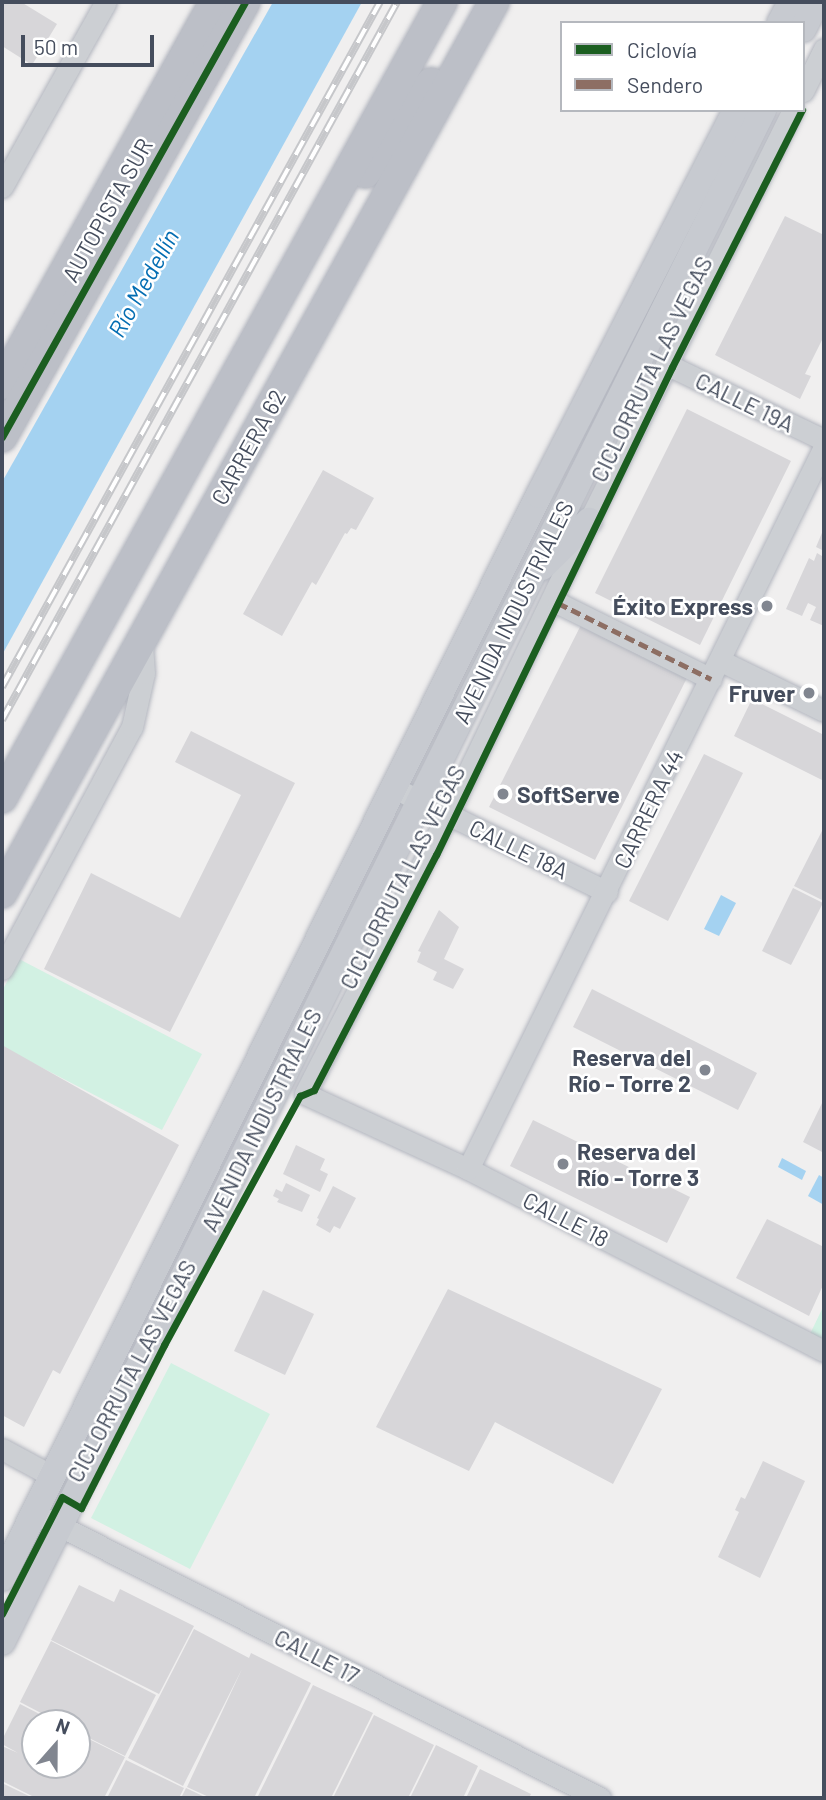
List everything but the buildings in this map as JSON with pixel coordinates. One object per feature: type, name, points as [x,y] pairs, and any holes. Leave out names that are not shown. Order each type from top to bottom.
[{"type":"highway","name":"AUTOPISTA SUR","points":[[2,384],[215,2]]},
{"type":"highway","name":"AUTOPISTA SUR","points":[[2,437],[245,2]]},
{"type":"highway","name":"CARRERA 62","points":[[2,798],[442,2]]},
{"type":"highway","name":"CARRERA 62","points":[[2,893],[492,2]]},
{"type":"highway","points":[[292,272],[492,2]]},
{"type":"main road","points":[[781,21],[791,2]]},
{"type":"main road","points":[[805,25],[817,2]]},
{"type":"main road","name":"AVENIDA INDUSTRIALES","points":[[2,1578],[394,788],[735,112]]},
{"type":"main road","name":"AVENIDA INDUSTRIALES","points":[[2,1642],[762,112]]},
{"type":"main road","points":[[526,583],[589,521]]},
{"type":"street","points":[[2,187],[106,2]]},
{"type":"street","points":[[805,87],[824,49]]},
{"type":"street","points":[[448,814],[589,521],[792,112]]},
{"type":"street","name":"CALLE 19A","points":[[666,364],[824,440]]},
{"type":"street","name":"CARRERA 44","points":[[468,1169],[607,892],[824,447]]},
{"type":"street","points":[[558,603],[716,670],[824,711]]},
{"type":"street","points":[[2,969],[132,727],[144,673],[142,640]]},
{"type":"street","name":"CALLE 18A","points":[[394,788],[607,892]]},
{"type":"street","name":"CALLE 18","points":[[448,814],[305,1094],[468,1169],[824,1351]]},
{"type":"street","points":[[11,1453],[52,1476]]},
{"type":"street","name":"CALLE 17","points":[[34,1513],[600,1798]]},
{"type":"green space","points":[[19,959],[202,1054],[162,1130],[2,1047],[2,991]]},
{"type":"green space","points":[[824,1305],[824,1342],[810,1334]]},
{"type":"green space","points":[[171,1363],[270,1414],[190,1569],[91,1518]]},
{"type":"water","name":"Río Medellín","points":[[273,2],[362,2],[2,655],[2,482]]},
{"type":"water","points":[[721,895],[736,903],[719,936],[704,929]]},
{"type":"water","points":[[782,1158],[806,1171],[802,1180],[778,1167]]},
{"type":"water","points":[[819,1175],[824,1178],[824,1205],[808,1196]]},
{"type":"railway","points":[[2,687],[380,2]]},
{"type":"railway","points":[[2,720],[397,2]]},
{"type":"marked path","points":[[558,603],[711,679]]},
{"type":"cycle path","points":[[2,437],[245,2]]},
{"type":"cycle path","name":"CICLORRUTA LAS VEGAS","points":[[2,1614],[62,1497],[81,1508],[164,1345],[300,1096],[314,1090],[436,855],[672,367],[801,112]]},
{"type":"place","name":"Éxito Express","points":[[767,606]]},
{"type":"place","name":"Fruver","points":[[809,693]]},
{"type":"place","name":"SoftServe","points":[[503,794]]},
{"type":"place","name":"Reserva del Río - Torre 2","points":[[705,1070]]},
{"type":"place","name":"Reserva del Río - Torre 3","points":[[563,1164]]}]
